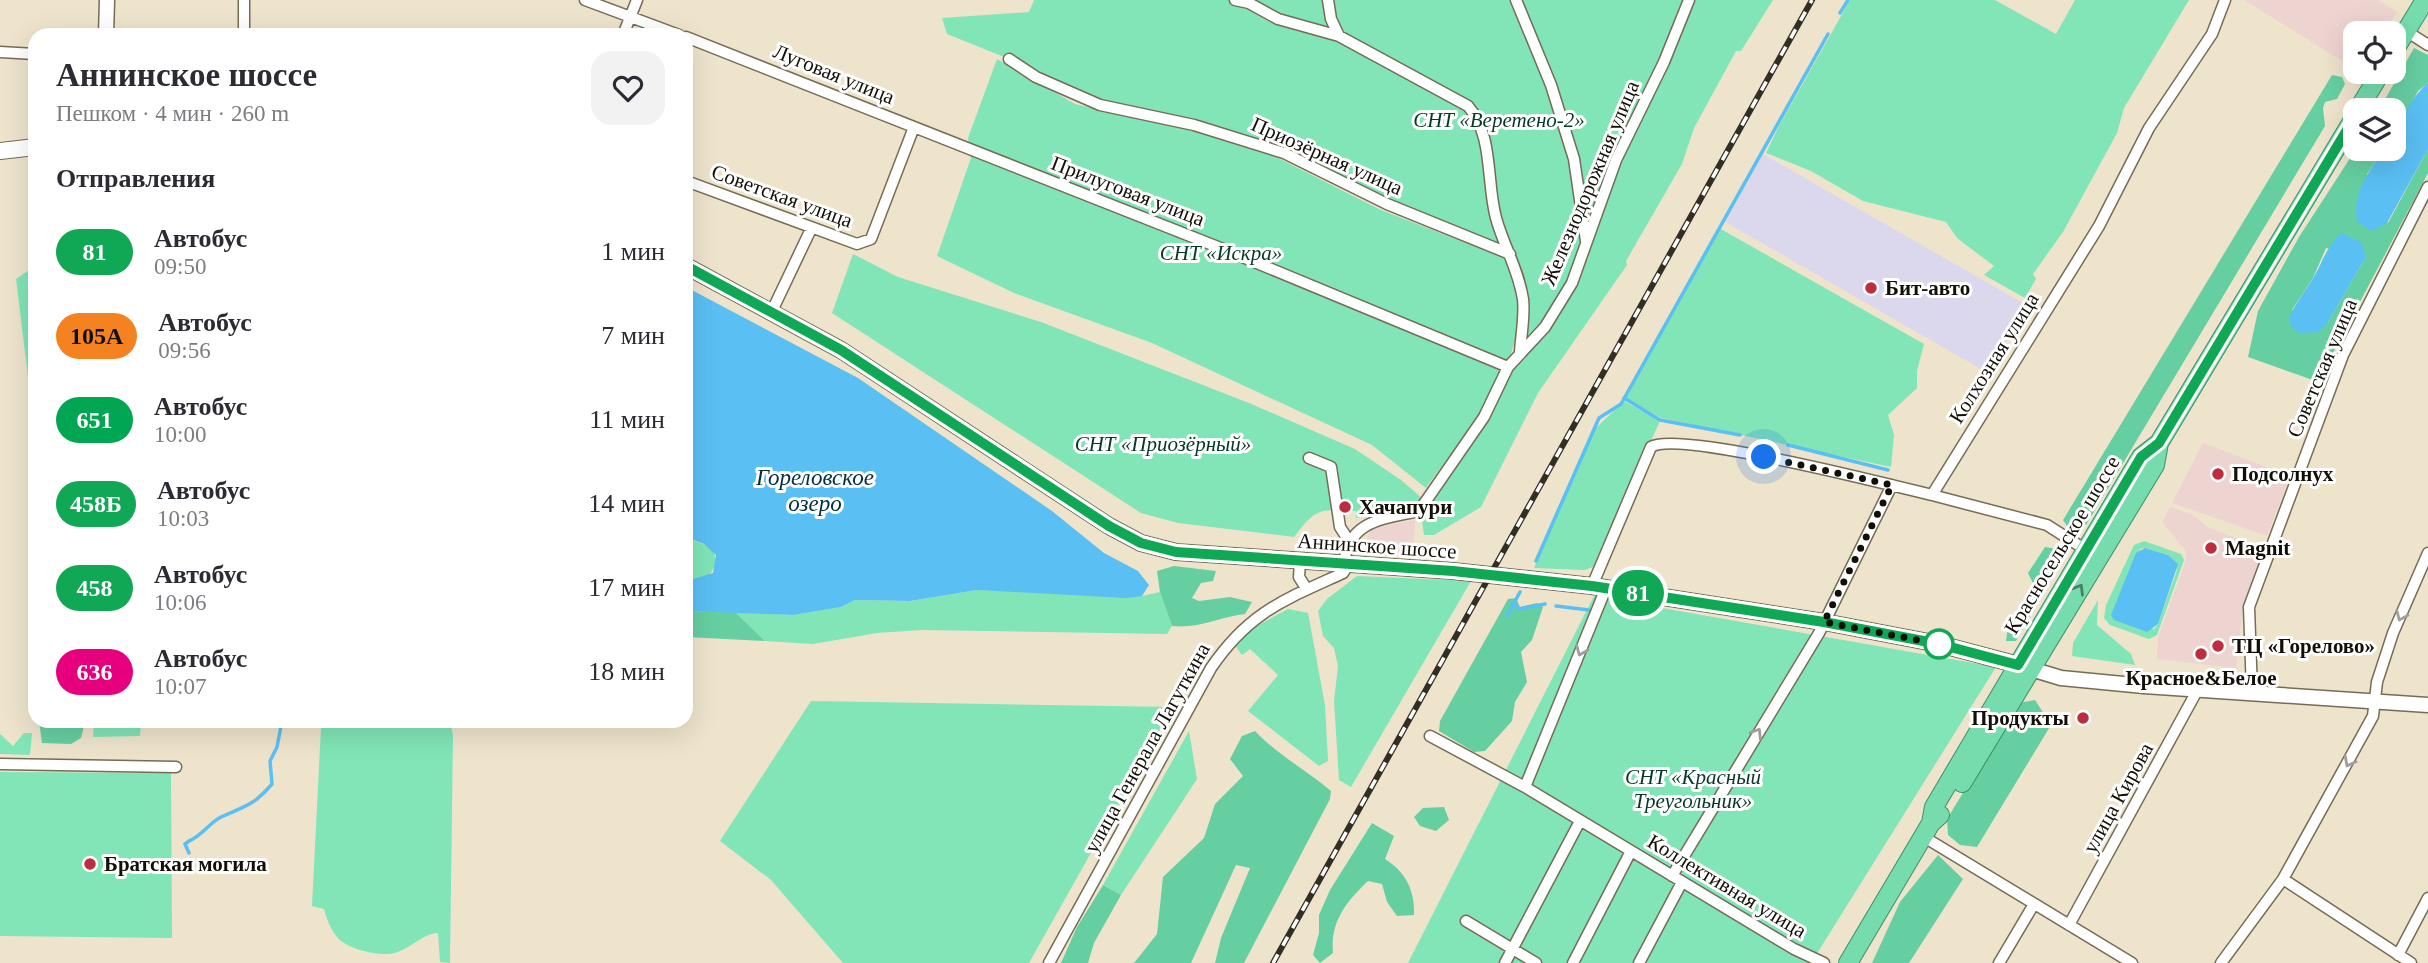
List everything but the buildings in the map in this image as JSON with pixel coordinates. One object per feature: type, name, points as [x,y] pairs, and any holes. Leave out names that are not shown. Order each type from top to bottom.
[{"type":"highway","points":[[2406,32],[2425,0]]},
{"type":"highway","name":"Красносельское шоссе","points":[[2024,667],[2155,465],[2159,443],[2343,137]]},
{"type":"highway","name":"Красносельское шоссе","points":[[1848,963],[1927,830],[1944,811],[2086,550],[2141,457],[2159,443]]},
{"type":"main road","points":[[0,151],[28,148]]},
{"type":"main road","name":"Аннинское шоссе","points":[[693,270],[841,350],[1109,526],[1141,543],[1176,552],[1453,571],[1599,587],[1824,622],[1939,644],[2024,667]]},
{"type":"street","points":[[106,28],[107,0]]},
{"type":"street","points":[[244,0],[244,28]]},
{"type":"street","points":[[585,0],[660,28]]},
{"type":"street","points":[[626,28],[637,0]]},
{"type":"street","points":[[1235,0],[1249,3],[1278,19],[1339,36],[1468,106],[1478,118],[1485,143],[1494,213],[1510,254],[1523,303],[1520,352]]},
{"type":"street","points":[[1328,0],[1331,19],[1339,36]]},
{"type":"street","points":[[1516,0],[1551,85],[1574,159],[1587,245]]},
{"type":"street","name":"Железнодорожная улица","points":[[1349,541],[1372,522],[1419,510],[1484,417],[1508,367],[1545,327],[1572,283],[1616,160],[1664,62],[1689,0]]},
{"type":"street","name":"Колхозная улица","points":[[1932,495],[2099,226],[2149,128],[2212,34],[2225,0]]},
{"type":"street","points":[[2406,32],[2428,45]]},
{"type":"street","name":"Луговая улица","points":[[693,40],[967,149]]},
{"type":"street","points":[[0,52],[28,54]]},
{"type":"street","name":"Приозёрная улица","points":[[1009,59],[1036,77],[1100,105],[1194,125],[1284,153],[1387,204],[1510,254]]},
{"type":"street","name":"Советская улица","points":[[693,184],[857,244],[871,239],[914,127]]},
{"type":"street","name":"Прилуговая улица","points":[[967,149],[1223,249],[1508,367]]},
{"type":"street","name":"Советская улица","points":[[2252,692],[2248,616],[2257,583],[2343,355],[2428,187]]},
{"type":"street","points":[[772,311],[811,229]]},
{"type":"street","points":[[1525,787],[1651,447],[1658,442],[1717,449],[1932,495],[2047,525],[2086,550]]},
{"type":"street","points":[[1310,458],[1331,467],[1340,527],[1349,541],[1346,565]]},
{"type":"street","points":[[1639,963],[1677,879],[1824,622],[1892,485]]},
{"type":"street","points":[[2221,963],[2283,878],[2373,716],[2377,682],[2393,633],[2425,566],[2428,553]]},
{"type":"street","points":[[1300,562],[1299,576],[1306,588]]},
{"type":"street","name":"улица Генерала Лагуткина","points":[[1049,963],[1211,668],[1229,642],[1253,618],[1306,588],[1343,573],[1346,565]]},
{"type":"street","name":"Аннинское шоссе","points":[[2024,667],[2061,678],[2428,705]]},
{"type":"street","name":"улица Кирова","points":[[2069,925],[2199,689]]},
{"type":"street","name":"Коллективная улица","points":[[1430,736],[1525,787],[1794,949],[1824,963]]},
{"type":"street","points":[[0,764],[176,767]]},
{"type":"street","points":[[1505,963],[1580,821]]},
{"type":"street","points":[[1927,830],[2034,904],[2132,963]]},
{"type":"street","points":[[1573,963],[1631,851]]},
{"type":"street","points":[[2283,878],[2411,963]]},
{"type":"street","points":[[2398,955],[2428,898]]},
{"type":"street","points":[[1999,963],[2034,904]]},
{"type":"street","points":[[1466,921],[1536,963]]},
{"type":"shaded area","points":[[2244,0],[2378,0],[2397,12],[2391,21],[2343,21],[2343,62]]},
{"type":"shaded area","name":"Бит-авто","points":[[1763,154],[2028,306],[1988,373],[1725,222]]},
{"type":"shaded area","points":[[2203,443],[2290,476],[2267,536],[2172,503]]},
{"type":"shaded area","points":[[2170,507],[2193,515],[2208,527],[2266,550],[2243,606],[2236,668],[2157,659],[2158,637],[2186,560],[2186,551],[2162,522]]},
{"type":"shaded area","points":[[1415,520],[1413,556],[1370,553],[1366,540],[1373,528]]},
{"type":"green space","points":[[1034,0],[1773,0],[1741,51],[1736,51],[1694,128],[1682,164],[1626,261],[1627,265],[1538,393],[1481,507],[1434,535],[1424,535],[1422,521],[1402,509],[1356,518],[1356,511],[1326,511],[1314,515],[1294,537],[1178,523],[1141,513],[832,313],[853,254],[898,277],[1041,322],[1249,403],[1355,449],[1401,480],[1430,505],[1491,414],[1515,365],[1567,300],[1589,256],[1587,247],[1572,283],[1520,352],[1523,303],[1510,254],[1284,153],[1100,105],[1009,59],[947,34],[942,18],[1029,12]]},
{"type":"green space","points":[[1850,0],[1995,0],[2056,34],[2075,0],[2189,0],[2124,108],[2117,133],[2063,232],[2033,274],[2036,279],[2025,298],[1984,275],[1994,266],[1957,238],[1946,222],[1863,201],[1811,171],[1766,153]]},
{"type":"green space","points":[[2414,48],[2428,55],[2428,83],[2418,91],[2406,113],[2406,98],[2386,98],[2394,84],[2406,84],[2406,62]]},
{"type":"green space","name":"СНТ «Искра»","points":[[997,59],[1075,104],[1250,144],[1381,210],[1507,259],[1519,301],[1518,327],[1512,352],[1488,401],[1426,488],[1372,445],[1152,343],[1014,293],[937,256],[971,158],[968,138]]},
{"type":"green space","points":[[2332,75],[2342,77],[2345,84],[2337,99],[2325,102],[2325,126],[2086,525],[2067,526],[2063,520]]},
{"type":"green space","points":[[2428,149],[2428,173],[2333,353],[2324,384],[2248,357],[2258,311],[2299,237],[2348,161],[2376,161],[2367,174],[2388,223]],"holes":[[[2326,248],[2366,257],[2328,322],[2292,310],[2313,278]]]},
{"type":"green space","points":[[1719,228],[1924,344],[1917,371],[1917,388],[1888,415],[1894,435],[1891,467],[1661,418],[1626,398]]},
{"type":"green space","points":[[28,271],[28,377],[16,279]]},
{"type":"green space","points":[[1624,401],[1660,421],[1593,567],[1585,570],[1534,568],[1595,429]]},
{"type":"green space","points":[[693,540],[714,549],[716,564],[709,576],[693,579]]},
{"type":"green space","points":[[2144,541],[2181,554],[2184,560],[2157,635],[2149,639],[2110,625],[2104,618],[2106,605],[2134,545]],"holes":[[[2140,549],[2168,555],[2177,570],[2158,624],[2153,630]]]},
{"type":"green space","points":[[2045,547],[2058,549],[2057,569],[2016,641],[2006,641],[2007,633],[2035,587],[2028,573]]},
{"type":"green space","points":[[1174,566],[1216,571],[1213,581],[1201,583],[1192,598],[1199,601],[1230,597],[1252,602],[1245,614],[1191,626],[1172,626],[1160,592],[1157,571]]},
{"type":"green space","points":[[1357,576],[1471,581],[1351,787],[1339,780],[1334,701],[1338,666],[1334,648],[1323,636],[1318,611],[1327,599]]},
{"type":"green space","points":[[977,590],[1142,596],[1160,592],[1172,626],[1167,634],[921,630],[877,633],[813,644],[765,641],[735,612],[793,615],[841,607],[855,600],[910,601]]},
{"type":"green space","name":"СНТ «Красный Треугольник»","points":[[1594,596],[1996,667],[1811,963],[1408,963]]},
{"type":"green space","points":[[1516,598],[1520,607],[1537,603],[1543,607],[1532,640],[1521,652],[1527,682],[1515,702],[1512,721],[1485,751],[1474,752],[1439,731],[1440,721],[1508,599]]},
{"type":"green space","points":[[2098,600],[2097,625],[2131,654],[2135,665],[2072,656],[2073,643]]},
{"type":"green space","points":[[1288,609],[1308,613],[1325,705],[1328,761],[1319,766],[1248,711],[1278,675],[1250,649],[1242,655],[1236,647],[1253,628]]},
{"type":"green space","points":[[693,611],[735,612],[765,641],[693,637]]},
{"type":"green space","points":[[2035,700],[2051,725],[1977,847],[1960,845],[1948,835],[1947,819],[2018,703]]},
{"type":"green space","points":[[811,701],[1173,707],[1029,963],[843,963],[771,880],[720,841]]},
{"type":"green space","points":[[40,728],[84,728],[81,738],[71,744],[42,743]]},
{"type":"green space","points":[[94,728],[141,728],[140,736],[93,737]]},
{"type":"green space","points":[[321,728],[451,728],[450,963],[440,962],[438,933],[426,936],[394,953],[364,951],[342,942],[331,928],[324,909],[312,906]]},
{"type":"green space","points":[[1189,731],[1197,779],[1121,895],[1103,885]]},
{"type":"green space","points":[[1255,731],[1273,748],[1331,791],[1330,799],[1244,963],[1215,963],[1221,938],[1250,868],[1236,865],[1191,963],[1134,963],[1157,934],[1163,877],[1204,838],[1215,804],[1243,776],[1230,759],[1242,736]]},
{"type":"green space","points":[[24,733],[32,733],[30,755],[0,754],[0,734],[13,746]]},
{"type":"green space","points":[[0,772],[171,773],[172,938],[0,936]]},
{"type":"green space","points":[[1444,807],[1449,820],[1436,831],[1420,826],[1414,817],[1423,808]]},
{"type":"green space","points":[[1372,823],[1394,836],[1385,859],[1399,870],[1408,883],[1413,898],[1414,915],[1397,916],[1387,902],[1382,884],[1368,881],[1341,913],[1334,932],[1333,953],[1320,963],[1313,955],[1319,933],[1319,915],[1330,890]]},
{"type":"green space","points":[[1938,855],[1963,879],[1909,963],[1872,963],[1900,902]]},
{"type":"green space","points":[[1103,885],[1121,895],[1094,943],[1088,963],[1061,963],[1077,927]]},
{"type":"water","points":[[2428,83],[2428,149],[2387,223],[2372,231],[2357,222],[2359,192],[2376,161],[2406,161],[2406,111]]},
{"type":"water","points":[[2341,233],[2361,242],[2366,257],[2328,322],[2318,332],[2300,333],[2292,328],[2289,319],[2291,314],[2328,250]]},
{"type":"water","name":"Гореловское озеро","points":[[693,291],[858,378],[1052,511],[1104,553],[1138,571],[1149,585],[1142,596],[1126,598],[977,590],[910,601],[855,600],[841,607],[793,615],[693,611],[693,579],[713,573],[716,555],[704,544],[693,540]]},
{"type":"water","points":[[2145,548],[2168,555],[2178,564],[2158,624],[2147,632],[2114,620],[2111,615],[2136,553]]},
{"type":"waterway","points":[[1840,13],[1848,0]]},
{"type":"waterway","points":[[1536,561],[1599,418],[1621,404],[1828,34]]},
{"type":"waterway","points":[[1624,398],[1660,420],[1740,435]]},
{"type":"waterway","points":[[1788,445],[1888,470]]},
{"type":"waterway","points":[[1507,616],[1520,592]]},
{"type":"waterway","points":[[1513,603],[1519,609],[1545,604]]},
{"type":"waterway","points":[[1556,606],[1589,610]]},
{"type":"waterway","points":[[189,853],[185,844],[217,820],[254,801],[272,784],[270,761],[277,747],[281,728]]},
{"type":"railway","points":[[1273,963],[1812,0]]},
{"type":"bus line","name":"81","points":[[693,269],[714,278],[841,350],[1109,526],[1141,543],[1176,552],[1453,571],[1592,586],[1824,622],[1939,644],[2018,665],[2141,457],[2159,443],[2343,137]]},
{"type":"place","name":"Бит-авто","points":[[1871,288]]},
{"type":"place","name":"Подсолнух","points":[[2218,474]]},
{"type":"place","name":"Хачапури","points":[[1345,507]]},
{"type":"place","name":"Magnit","points":[[2211,548]]},
{"type":"place","name":"ТЦ «Горелово»","points":[[2218,646]]},
{"type":"place","name":"Красное&Белое","points":[[2201,654]]},
{"type":"place","name":"Продукты","points":[[2083,718]]},
{"type":"place","name":"Братская могила","points":[[90,864]]},
{"type":"route","points":[[1764,457],[1892,485],[1824,622],[1939,644]]},
{"type":"park label","name":"СНТ «Веретено-2»","points":[[1499,120]]},
{"type":"park label","name":"СНТ «Приозёрный»","points":[[1163,444]]}]
